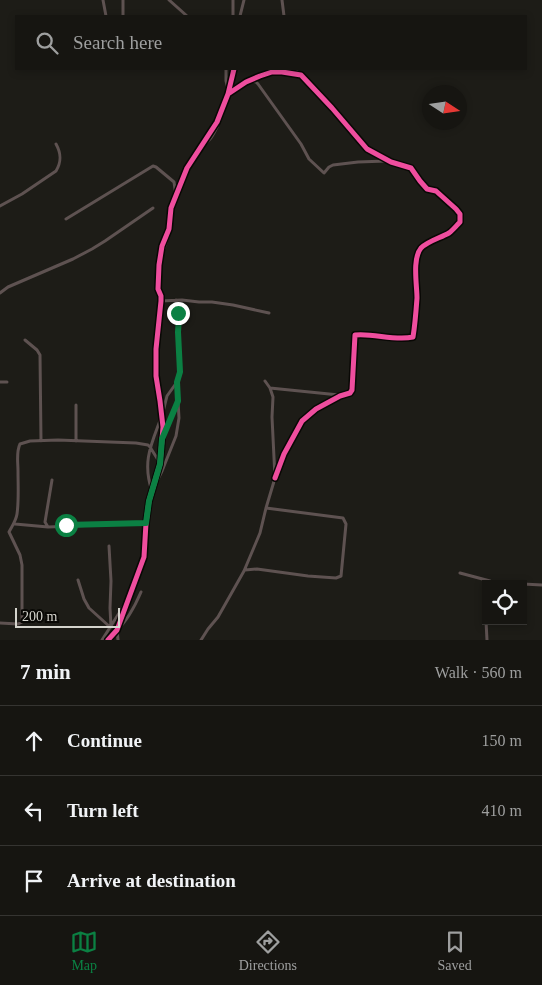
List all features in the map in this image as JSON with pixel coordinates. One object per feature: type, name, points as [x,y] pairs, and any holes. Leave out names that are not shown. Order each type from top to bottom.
[{"type":"street","points":[[103,0],[106,15]]},
{"type":"street","points":[[122,0],[123,15]]},
{"type":"street","points":[[170,0],[186,15]]},
{"type":"street","points":[[233,0],[233,15]]},
{"type":"street","points":[[240,15],[244,0]]},
{"type":"street","points":[[282,0],[284,15]]},
{"type":"street","points":[[226,70],[228,93]]},
{"type":"street","points":[[118,640],[117,630],[144,557],[149,501],[160,464],[162,416],[156,376],[156,349],[161,301],[158,289],[159,261],[162,246],[170,226],[170,211],[183,176],[217,122],[228,93],[234,70]]},
{"type":"street","points":[[201,640],[218,617],[244,571],[260,533],[275,478],[284,454],[302,421],[316,409],[340,396],[350,393],[352,390],[355,335],[413,338],[417,301],[416,266],[421,248],[447,234],[460,222],[460,214],[456,209],[436,191],[427,189],[413,169],[387,161],[367,149],[332,108],[295,70]]},
{"type":"street","points":[[228,93],[250,80],[272,72],[301,75]]},
{"type":"street","points":[[250,80],[258,84],[301,144],[309,159],[324,173],[332,166],[358,162],[387,161]]},
{"type":"street","points":[[0,206],[22,194],[57,169],[61,154],[56,144]]},
{"type":"street","points":[[66,219],[153,166],[174,182],[176,196]]},
{"type":"street","points":[[0,293],[8,287],[74,259],[105,241],[153,208]]},
{"type":"street","points":[[153,492],[148,478],[147,465],[150,446],[162,416],[167,396],[177,382],[180,372],[179,317],[176,300]]},
{"type":"street","points":[[161,301],[212,302],[269,313]]},
{"type":"street","points":[[25,340],[40,355],[41,441]]},
{"type":"street","points":[[265,381],[273,397],[275,478]]},
{"type":"street","points":[[0,382],[7,382]]},
{"type":"street","points":[[154,485],[158,480],[176,436],[179,418],[177,382]]},
{"type":"street","points":[[270,388],[340,396]]},
{"type":"street","points":[[162,439],[178,401]]},
{"type":"street","points":[[76,405],[76,441]]},
{"type":"street","points":[[0,623],[18,624],[22,622],[22,565],[20,555],[10,532],[17,516],[18,448],[20,444],[30,441],[58,440],[112,443],[133,442],[150,446],[160,464]]},
{"type":"street","points":[[48,527],[44,522],[52,480]]},
{"type":"street","points":[[244,571],[258,569],[308,576],[336,578],[341,576],[346,524],[343,518],[266,508]]},
{"type":"street","points":[[14,524],[48,527],[146,523]]},
{"type":"street","points":[[109,546],[111,627]]},
{"type":"street","points":[[460,573],[486,580]]},
{"type":"street","points":[[78,580],[89,608],[111,627]]},
{"type":"street","points":[[527,584],[542,585]]},
{"type":"street","points":[[108,640],[130,615],[141,592]]},
{"type":"street","points":[[102,640],[130,596]]},
{"type":"street","points":[[486,625],[487,640]]},
{"type":"cycle path","points":[[108,640],[117,630],[144,557],[149,501],[160,464],[163,427],[156,376],[156,349],[161,301],[158,289],[162,246],[169,229],[171,208],[187,168],[217,122],[228,94],[234,70]]},
{"type":"cycle path","points":[[228,94],[246,82],[272,72],[301,75],[367,149],[391,162],[411,168],[427,189],[436,191],[460,214],[460,222],[452,231],[427,243],[418,253],[416,265],[417,298],[413,337],[355,335],[352,390],[350,393],[340,396],[316,409],[302,421],[284,454],[275,478]]},
{"type":"route","points":[[66,525],[146,523],[149,501],[160,464],[162,439],[178,401],[177,382],[180,372],[178,313]]}]
